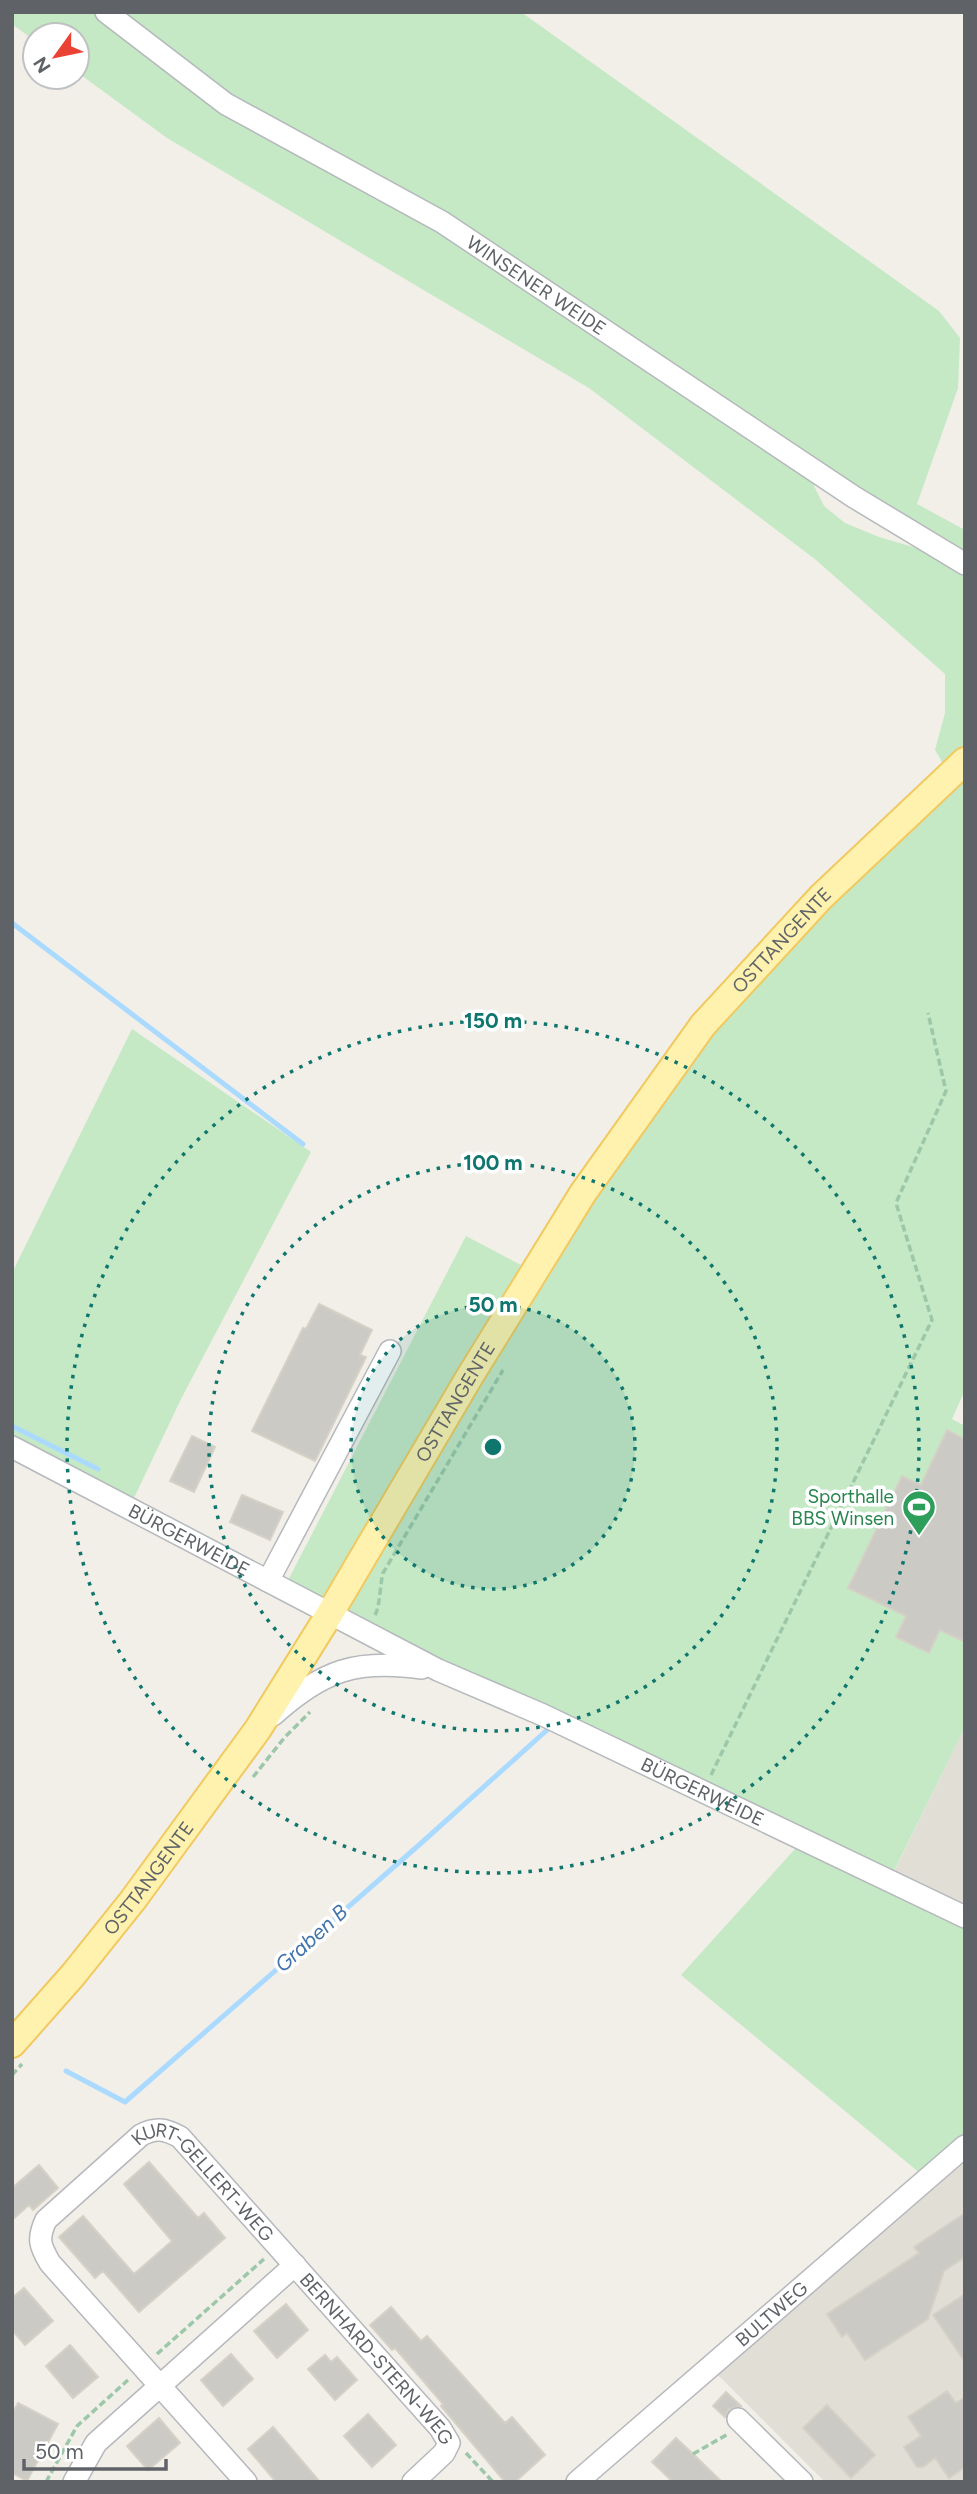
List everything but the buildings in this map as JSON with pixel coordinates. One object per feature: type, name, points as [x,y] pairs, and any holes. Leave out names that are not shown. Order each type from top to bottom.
[{"type":"main road","name":"OSTTANGENTE","points":[[20,2050],[258,1728],[583,1193],[703,1025],[821,897],[965,761]]},
{"type":"street","name":"WINSENER WEIDE","points":[[106,12],[226,104],[442,222],[854,497],[965,564]]},
{"type":"street","points":[[268,1581],[390,1351]]},
{"type":"street","name":"BÜRGERWEIDE","points":[[12,1447],[438,1670],[543,1715],[965,1917]]},
{"type":"street","name":"BÜRGERWEIDE","points":[[258,1728],[291,1699],[341,1671],[367,1664],[438,1670]]},
{"type":"street","name":"KURT-GELLERT-WEG","points":[[160,2384],[50,2263],[41,2249],[40,2233],[46,2220],[141,2136],[152,2129],[166,2129],[180,2137],[295,2265]]},
{"type":"street","name":"BULTWEG","points":[[577,2482],[965,2146]]},
{"type":"street","points":[[74,2482],[96,2443],[295,2265]]},
{"type":"street","name":"BERNHARD-STERN-WEG","points":[[295,2265],[440,2428],[449,2444],[444,2453],[413,2482]]},
{"type":"street","points":[[160,2384],[246,2482]]},
{"type":"street","points":[[741,2422],[802,2482]]},
{"type":"path","points":[[702,1793],[932,1320],[896,1203],[946,1091],[928,1013]]},
{"type":"path","points":[[362,1632],[378,1610],[378,1592],[383,1573],[509,1359]]},
{"type":"path","points":[[251,1780],[285,1737],[313,1710]]},
{"type":"path","points":[[12,2075],[20,2050]]},
{"type":"path","points":[[693,2454],[741,2422]]},
{"type":"path","points":[[449,2444],[464,2451],[492,2482]]},
{"type":"shaded area","points":[[965,1727],[965,1917],[890,1880]]},
{"type":"shaded area","points":[[965,2146],[965,2482],[825,2482],[710,2367]]},
{"type":"green space","points":[[12,12],[521,12],[939,311],[960,338],[958,388],[917,504],[965,530],[965,550],[824,467],[814,486],[824,506],[845,523],[920,549],[965,572],[965,746],[944,765],[935,750],[945,713],[945,674],[816,560],[589,388],[167,138],[91,82],[91,21],[21,21],[21,31],[12,24]]},
{"type":"green space","points":[[965,761],[965,1390],[952,1419],[965,1426],[965,1727],[890,1879],[965,1917],[965,2146],[927,2179],[681,1975],[804,1839],[283,1590],[466,1236],[534,1272],[703,1025]]},
{"type":"green space","points":[[132,1029],[311,1152],[181,1399],[133,1500],[12,1439],[12,1273]]},
{"type":"waterway","points":[[12,923],[303,1144]]},
{"type":"waterway","points":[[12,1426],[98,1469]]},
{"type":"waterway","name":"Graben B","points":[[66,2071],[125,2102],[547,1730]]},
{"type":"place","name":"Sporthalle BBS Winsen","points":[[919,1537]]}]
